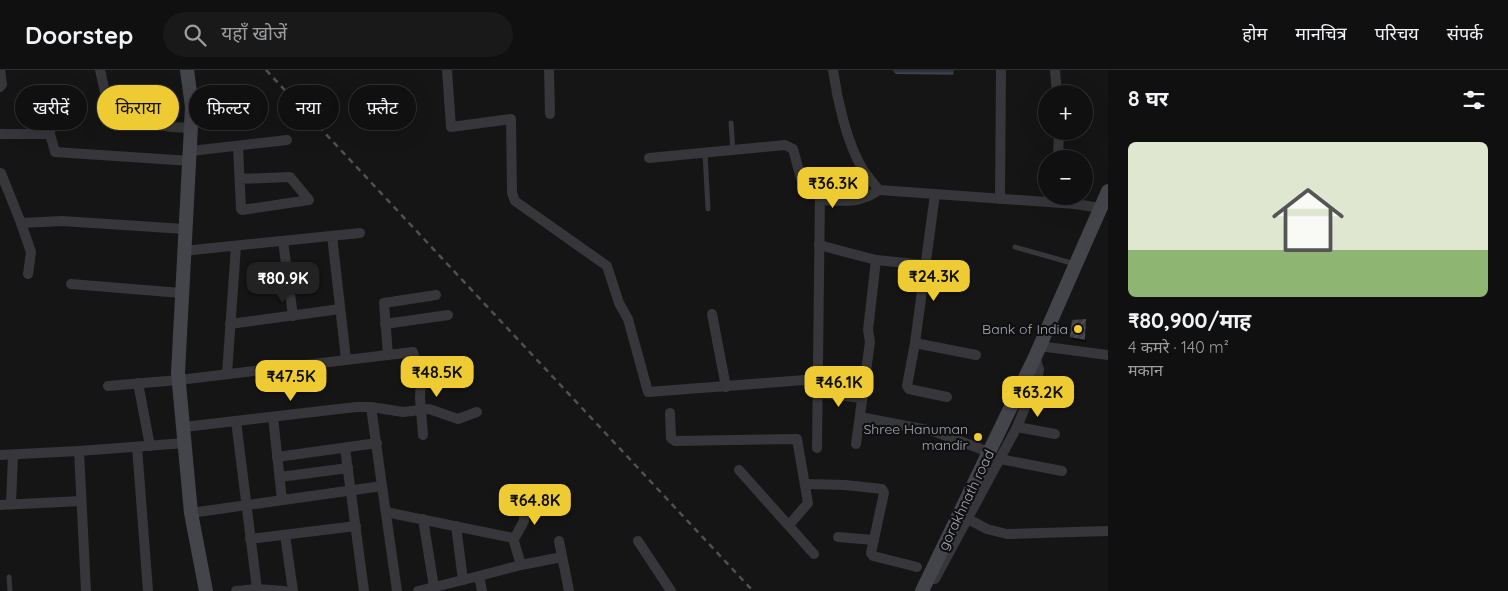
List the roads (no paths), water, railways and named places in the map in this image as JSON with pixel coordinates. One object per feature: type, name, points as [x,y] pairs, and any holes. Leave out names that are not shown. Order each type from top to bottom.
[{"type":"street","points":[[0,70],[2,84],[0,87]]},
{"type":"street","points":[[100,70],[104,95],[117,113],[137,122],[189,128]]},
{"type":"street","points":[[187,70],[189,85]]},
{"type":"street","points":[[447,70],[451,127],[511,119],[512,193],[515,201],[607,266],[619,302],[628,319],[646,390],[651,393],[818,379]]},
{"type":"street","points":[[549,70],[550,114]]},
{"type":"street","points":[[833,70],[836,92],[854,151],[862,168],[879,190]]},
{"type":"street","points":[[1000,70],[1000,199]]},
{"type":"street","points":[[1055,70],[1056,85]]},
{"type":"street","points":[[50,130],[55,152],[191,156],[238,146],[287,140]]},
{"type":"street","points":[[192,130],[183,252],[179,380],[191,513],[206,591]]},
{"type":"street","points":[[0,134],[50,134]]},
{"type":"street","points":[[238,146],[241,209],[244,211],[309,200],[290,177],[240,180]]},
{"type":"street","points":[[649,158],[789,146],[802,182],[818,190],[821,200],[818,448]]},
{"type":"street","points":[[1,173],[31,252],[28,274]]},
{"type":"street","points":[[821,200],[856,202],[869,197],[879,190],[1000,199],[1038,199]]},
{"type":"street","name":"gorakhnath road","points":[[922,591],[1102,212],[1108,191]]},
{"type":"street","points":[[935,194],[915,343],[907,386],[909,389],[948,397]]},
{"type":"street","points":[[1076,205],[1102,212]]},
{"type":"street","points":[[21,223],[62,221],[185,229]]},
{"type":"street","points":[[183,252],[360,233]]},
{"type":"street","points":[[332,236],[346,359]]},
{"type":"street","points":[[283,241],[293,316]]},
{"type":"street","points":[[819,245],[876,260],[926,265]]},
{"type":"street","points":[[227,374],[236,246]]},
{"type":"street","points":[[856,444],[870,342],[868,330],[876,260]]},
{"type":"street","points":[[71,284],[182,293]]},
{"type":"street","points":[[388,355],[382,305],[385,302],[436,295]]},
{"type":"street","points":[[230,324],[340,309]]},
{"type":"street","points":[[712,314],[726,387]]},
{"type":"street","points":[[385,324],[448,315]]},
{"type":"street","points":[[915,343],[976,355]]},
{"type":"street","points":[[928,591],[1017,427],[1038,376],[1037,351],[1108,355]]},
{"type":"street","points":[[108,386],[179,380],[413,352],[421,378],[420,409],[423,435]]},
{"type":"street","points":[[138,383],[150,446]]},
{"type":"street","points":[[818,393],[862,398]]},
{"type":"street","points":[[184,427],[371,407],[403,412],[420,409],[434,410],[458,419],[477,412]]},
{"type":"street","points":[[371,407],[397,591]]},
{"type":"street","points":[[670,413],[671,438],[676,441],[797,439],[808,503],[789,525]]},
{"type":"street","points":[[272,417],[282,500]]},
{"type":"street","points":[[860,417],[934,431],[981,448]]},
{"type":"street","points":[[236,421],[257,589]]},
{"type":"street","points":[[1017,427],[1055,434]]},
{"type":"street","points":[[0,455],[185,443]]},
{"type":"street","points":[[277,457],[377,444]]},
{"type":"street","points":[[137,447],[148,591]]},
{"type":"street","points":[[345,448],[364,591]]},
{"type":"street","points":[[78,450],[86,591]]},
{"type":"street","points":[[13,455],[5,505],[81,501]]},
{"type":"street","points":[[1000,459],[1062,472]]},
{"type":"street","points":[[280,477],[348,468]]},
{"type":"street","points":[[739,470],[814,554]]},
{"type":"street","points":[[806,484],[845,485],[882,489],[884,493],[871,553],[876,558],[917,567]]},
{"type":"street","points":[[191,513],[382,486]]},
{"type":"street","points":[[521,565],[514,539],[524,521],[524,504]]},
{"type":"street","points":[[386,512],[514,539]]},
{"type":"street","points":[[423,519],[434,587]]},
{"type":"street","points":[[968,519],[987,529],[1007,534],[1108,531]]},
{"type":"street","points":[[250,539],[356,526]]},
{"type":"street","points":[[456,526],[463,580]]},
{"type":"street","points":[[285,535],[293,591]]},
{"type":"street","points":[[838,537],[874,540]]},
{"type":"street","points":[[559,541],[569,591]]},
{"type":"street","points":[[638,541],[671,591]]},
{"type":"street","points":[[418,591],[521,565],[562,557]]},
{"type":"street","points":[[479,576],[482,591]]},
{"type":"street","points":[[236,591],[257,589],[284,591]]},
{"type":"lane","points":[[731,123],[733,150]]},
{"type":"lane","points":[[705,153],[708,209]]},
{"type":"lane","points":[[1015,248],[1076,264]]},
{"type":"lane","points":[[9,577],[10,591]]},
{"type":"railway","points":[[266,70],[753,591]]},
{"type":"place","name":"Bank of India","points":[[1078,329]]},
{"type":"place","name":"Shree Hanuman mandir","points":[[978,437]]}]
